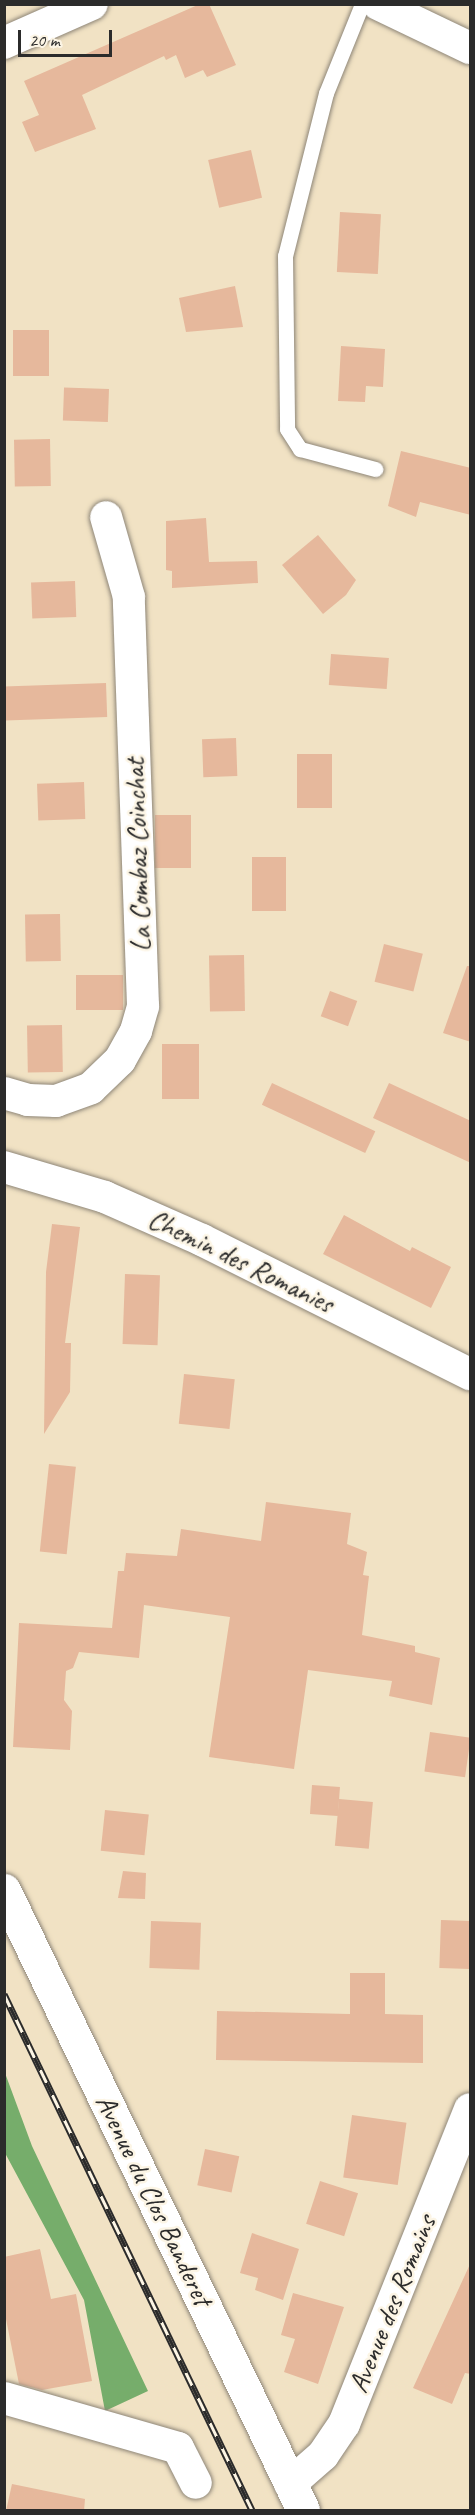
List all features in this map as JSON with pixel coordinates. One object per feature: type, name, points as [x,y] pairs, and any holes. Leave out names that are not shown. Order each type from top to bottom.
[{"type":"main road","name":"Avenue du Clos Banderet","points":[[4,1890],[296,2497]]},
{"type":"street","points":[[4,43],[92,4]]},
{"type":"street","points":[[378,4],[471,48]]},
{"type":"street","name":"La Combaz Coinchat","points":[[4,1093],[28,1100],[56,1101],[91,1088],[120,1060],[136,1031],[142,1006],[129,597],[106,518]]},
{"type":"street","name":"Chemin des Romanies","points":[[4,1167],[105,1197],[202,1240],[471,1374]]},
{"type":"street","name":"Avenue des Romains","points":[[296,2497],[344,2424],[471,2109]]},
{"type":"street","points":[[4,2398],[178,2448],[196,2483]]},
{"type":"lane","points":[[362,4],[326,93],[285,256],[287,429],[300,449],[375,469]]},
{"type":"green space","points":[[5,2073],[32,2146],[148,2391],[105,2411],[84,2300],[5,2153]]},
{"type":"building","points":[[200,4],[209,4],[236,65],[207,77],[203,70],[185,78],[176,55],[166,60],[164,56],[82,95],[96,129],[35,152],[22,122],[39,115],[24,81]]},
{"type":"building","points":[[251,150],[262,198],[219,208],[208,160]]},
{"type":"building","points":[[340,212],[381,214],[378,274],[337,272]]},
{"type":"building","points":[[235,286],[243,327],[186,332],[179,298]]},
{"type":"building","points":[[13,330],[49,330],[49,376],[13,376]]},
{"type":"building","points":[[341,346],[385,349],[383,387],[366,386],[365,402],[338,401]]},
{"type":"building","points":[[64,387],[109,389],[108,422],[63,420]]},
{"type":"building","points":[[50,439],[51,486],[15,487],[14,440]]},
{"type":"building","points":[[401,451],[471,468],[471,515],[420,502],[416,517],[388,506]]},
{"type":"building","points":[[206,518],[209,562],[257,561],[258,583],[172,588],[172,571],[166,570],[166,521]]},
{"type":"building","points":[[318,535],[356,580],[346,595],[323,614],[282,565]]},
{"type":"building","points":[[75,581],[76,617],[32,619],[31,583]]},
{"type":"building","points":[[331,654],[389,658],[387,689],[329,685]]},
{"type":"building","points":[[106,683],[107,717],[5,721],[4,687]]},
{"type":"building","points":[[236,738],[237,776],[203,777],[202,739]]},
{"type":"building","points":[[297,754],[332,754],[332,808],[297,808]]},
{"type":"building","points":[[84,782],[85,819],[38,821],[37,784]]},
{"type":"building","points":[[155,815],[191,815],[191,868],[155,868]]},
{"type":"building","points":[[252,857],[286,857],[286,911],[252,911]]},
{"type":"building","points":[[60,914],[61,961],[26,962],[25,915]]},
{"type":"building","points":[[384,944],[423,954],[413,992],[375,982]]},
{"type":"building","points":[[244,955],[245,1011],[210,1012],[209,956]]},
{"type":"building","points":[[467,966],[471,966],[471,1042],[443,1033]]},
{"type":"building","points":[[76,975],[123,975],[123,1010],[76,1010]]},
{"type":"building","points":[[330,991],[357,1001],[348,1026],[321,1016]]},
{"type":"building","points":[[62,1025],[63,1072],[28,1073],[27,1026]]},
{"type":"building","points":[[162,1044],[199,1044],[199,1099],[162,1099]]},
{"type":"building","points":[[272,1083],[375,1131],[365,1153],[262,1105]]},
{"type":"building","points":[[389,1083],[471,1121],[471,1163],[373,1118]]},
{"type":"building","points":[[344,1215],[410,1251],[412,1247],[451,1267],[431,1308],[323,1254]]},
{"type":"building","points":[[52,1224],[80,1227],[65,1343],[71,1343],[70,1392],[44,1434],[46,1272]]},
{"type":"building","points":[[125,1274],[160,1275],[158,1345],[123,1344]]},
{"type":"building","points":[[184,1374],[235,1379],[229,1429],[179,1424]]},
{"type":"building","points":[[49,1464],[76,1467],[67,1554],[40,1552]]},
{"type":"building","points":[[266,1502],[351,1513],[347,1544],[367,1552],[363,1575],[369,1576],[362,1635],[415,1646],[415,1652],[440,1658],[432,1705],[389,1696],[392,1681],[308,1670],[294,1769],[209,1757],[230,1617],[144,1605],[139,1658],[79,1652],[73,1668],[66,1671],[64,1700],[72,1711],[70,1750],[13,1747],[19,1623],[112,1628],[118,1571],[124,1571],[126,1553],[177,1556],[181,1529],[261,1541]]},
{"type":"building","points":[[430,1732],[470,1738],[465,1777],[424,1772]]},
{"type":"building","points":[[312,1785],[340,1787],[338,1816],[310,1814]]},
{"type":"building","points":[[339,1799],[373,1802],[369,1849],[335,1846]]},
{"type":"building","points":[[105,1810],[149,1815],[144,1855],[101,1851]]},
{"type":"building","points":[[123,1871],[146,1873],[145,1899],[118,1898]]},
{"type":"building","points":[[441,1920],[470,1921],[469,1969],[439,1968]]},
{"type":"building","points":[[151,1921],[201,1923],[199,1970],[149,1968]]},
{"type":"building","points":[[350,1973],[385,1973],[385,2014],[423,2015],[423,2063],[216,2060],[217,2011],[350,2014]]},
{"type":"building","points":[[352,2115],[406,2123],[398,2185],[343,2177]]},
{"type":"building","points":[[205,2149],[239,2156],[232,2192],[197,2185]]},
{"type":"building","points":[[320,2181],[358,2193],[344,2236],[306,2224]]},
{"type":"building","points":[[252,2233],[299,2249],[283,2300],[255,2290],[258,2278],[240,2273]]},
{"type":"building","points":[[40,2249],[51,2299],[76,2294],[92,2381],[42,2390],[19,2384],[4,2309],[4,2257]]},
{"type":"building","points":[[471,2262],[471,2374],[465,2373],[452,2404],[413,2388]]},
{"type":"building","points":[[293,2293],[344,2307],[318,2384],[284,2372],[295,2339],[281,2335]]},
{"type":"building","points":[[12,2484],[85,2499],[84,2511],[6,2511]]},
{"type":"railway","points":[[4,1994],[252,2510]]}]
